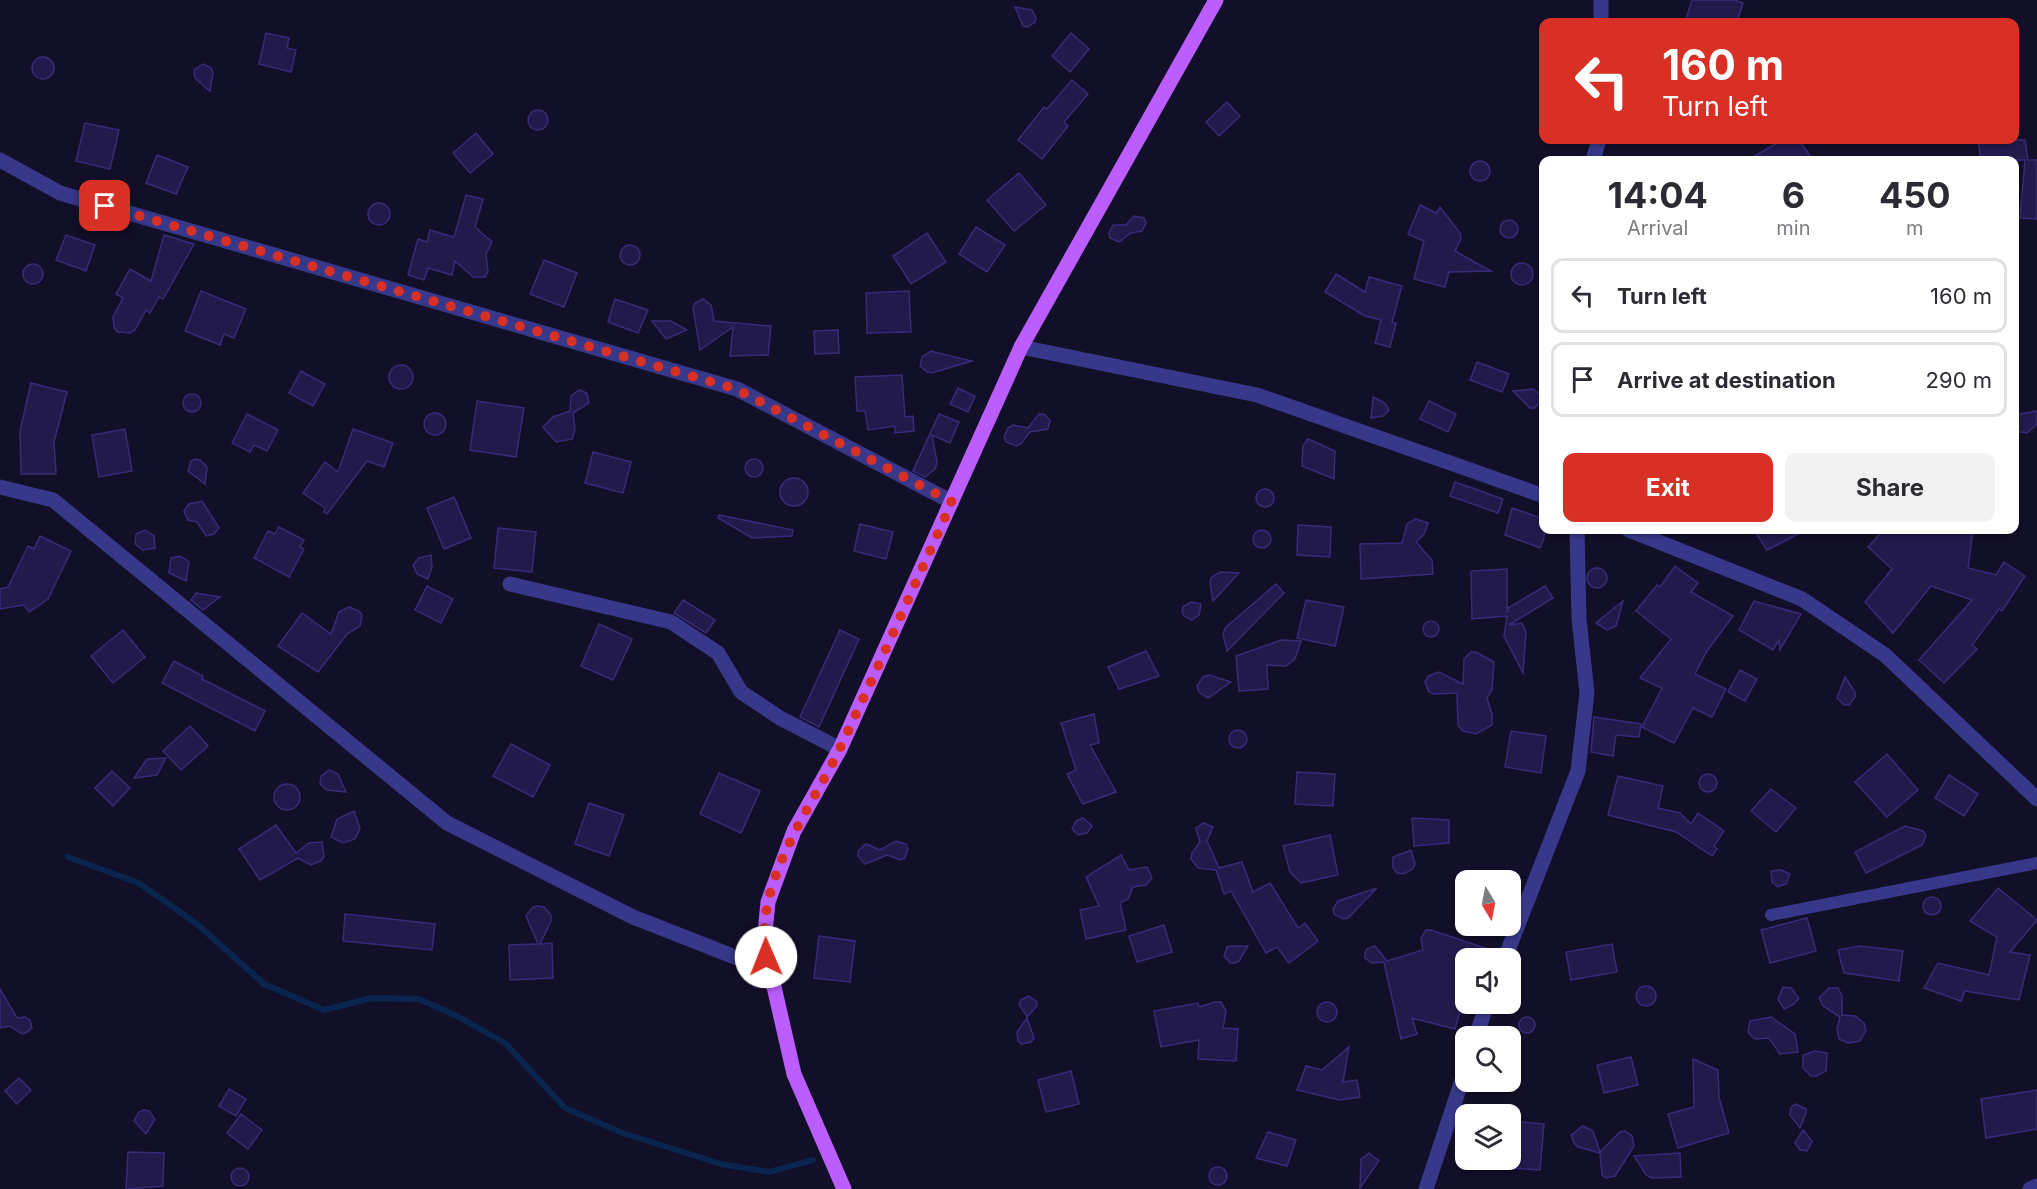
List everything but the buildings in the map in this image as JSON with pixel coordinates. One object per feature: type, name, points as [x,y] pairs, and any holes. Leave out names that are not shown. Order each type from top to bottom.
[{"type":"main road","points":[[844,1189],[794,1074],[768,970],[764,943],[768,902],[794,831],[840,749],[1022,347],[1216,0]]},
{"type":"street","points":[[1601,0],[1601,18]]},
{"type":"street","points":[[0,160],[60,193],[736,389],[952,502]]},
{"type":"street","points":[[1022,347],[1257,395],[1539,494]]},
{"type":"street","points":[[0,487],[53,500],[447,824],[633,917],[768,970]]},
{"type":"street","points":[[1509,948],[1578,771],[1587,693],[1579,619],[1577,534]]},
{"type":"street","points":[[1639,534],[1802,599],[1885,655],[2037,799]]},
{"type":"street","points":[[510,584],[671,622],[718,652],[741,692],[780,718],[840,749]]},
{"type":"street","points":[[1426,1189],[1458,1092]]},
{"type":"street","points":[[2030,1189],[2037,1186]]},
{"type":"lane","points":[[1771,915],[2037,863]]},
{"type":"waterway","points":[[68,857],[139,883],[197,924],[264,984],[324,1010],[372,998],[419,999],[457,1016],[505,1043],[565,1108],[623,1133],[721,1164],[769,1172],[813,1160]]},
{"type":"route","points":[[105,206],[736,389],[952,502],[840,749],[794,831],[768,902],[764,943],[766,957]]}]
